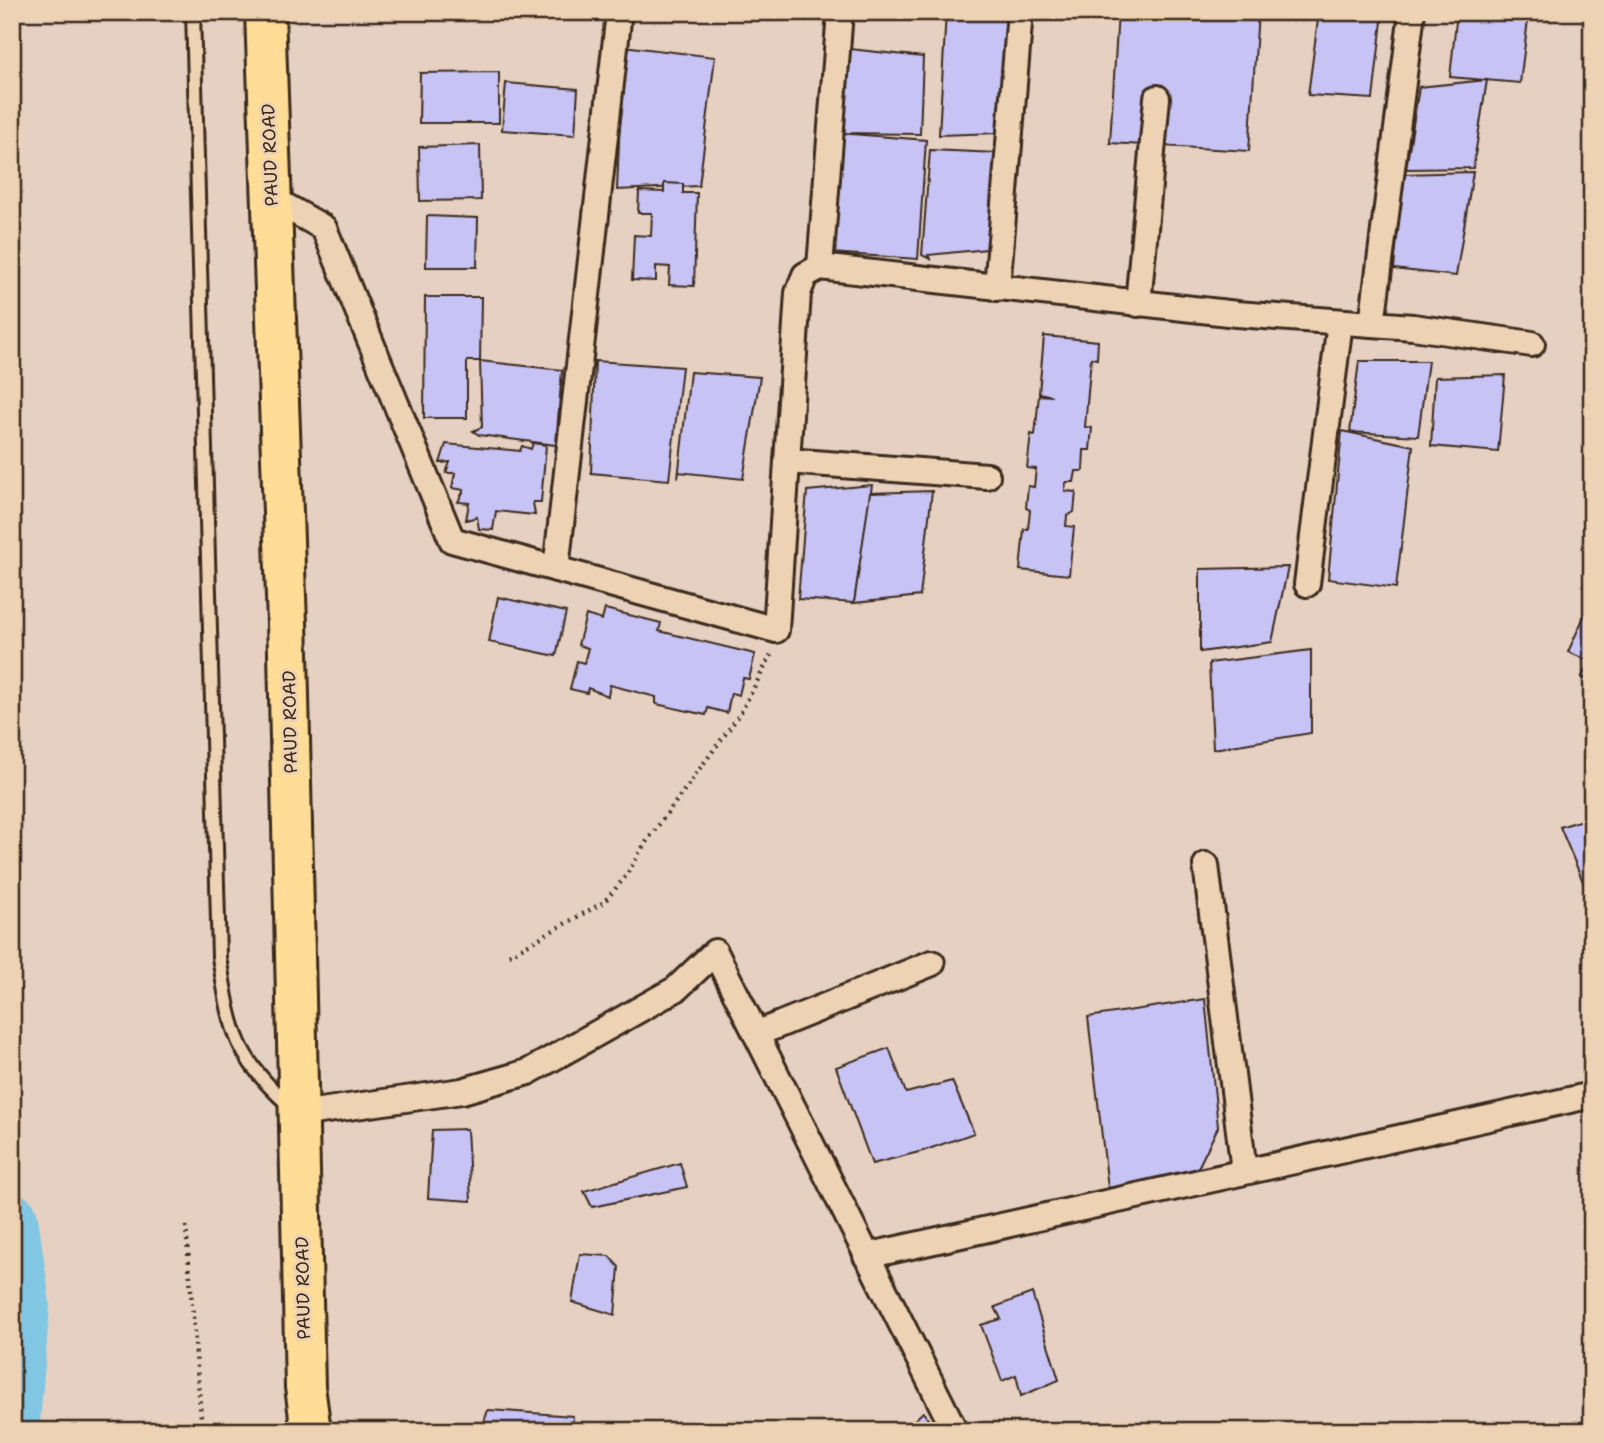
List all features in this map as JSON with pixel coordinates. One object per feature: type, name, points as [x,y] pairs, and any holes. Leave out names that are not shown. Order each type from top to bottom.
[{"type":"main road","name":"PAUD ROAD","points":[[265,12],[288,652],[305,1387],[311,1431]]},
{"type":"street","points":[[556,569],[619,12]]},
{"type":"street","points":[[820,267],[840,12]]},
{"type":"street","points":[[997,288],[1020,12]]},
{"type":"street","points":[[1372,324],[1412,12]]},
{"type":"street","points":[[1138,304],[1157,98]]},
{"type":"street","points":[[271,198],[324,228],[452,540],[776,630],[798,292],[805,275],[820,267],[1138,304],[1372,324],[1531,344]]},
{"type":"street","points":[[1307,584],[1340,322]]},
{"type":"street","points":[[787,461],[987,477]]},
{"type":"street","points":[[1206,865],[1244,1171]]},
{"type":"street","points":[[299,1114],[462,1091],[528,1072],[676,989],[715,952],[955,1431]]},
{"type":"street","points":[[756,1034],[932,963]]},
{"type":"street","points":[[866,1256],[1592,1096]]},
{"type":"lane","points":[[193,12],[219,957],[229,1019],[246,1061],[265,1084],[299,1114]]},
{"type":"path","points":[[509,955],[604,902],[746,706],[770,661],[776,630]]},
{"type":"path","points":[[186,1226],[202,1431]]},
{"type":"building","points":[[946,12],[1006,12],[999,133],[939,135]]},
{"type":"building","points":[[1118,12],[1258,12],[1249,151],[1110,143]]},
{"type":"building","points":[[1319,12],[1383,12],[1373,99],[1308,95]]},
{"type":"building","points":[[1457,12],[1529,12],[1520,83],[1450,77]]},
{"type":"building","points":[[623,46],[715,57],[699,186],[617,190]]},
{"type":"building","points":[[841,48],[923,57],[920,134],[839,133]]},
{"type":"building","points":[[499,72],[499,123],[419,123],[420,73]]},
{"type":"building","points":[[1487,80],[1473,168],[1406,169],[1419,87]]},
{"type":"building","points":[[506,83],[578,89],[575,135],[502,130]]},
{"type":"building","points":[[839,133],[926,140],[918,259],[830,253]]},
{"type":"building","points":[[480,145],[481,200],[420,201],[419,147]]},
{"type":"building","points":[[930,150],[997,153],[987,249],[928,255],[930,259],[922,255]]},
{"type":"building","points":[[1473,172],[1456,276],[1394,269],[1403,174]]},
{"type":"building","points":[[664,183],[683,184],[683,193],[697,193],[694,286],[669,285],[670,267],[656,266],[656,281],[632,280],[634,235],[651,236],[652,213],[638,213],[639,191],[664,192]]},
{"type":"building","points":[[427,216],[478,218],[477,267],[426,267]]},
{"type":"building","points":[[425,297],[481,297],[480,361],[467,361],[467,418],[424,418]]},
{"type":"building","points":[[1044,336],[1098,341],[1097,359],[1091,358],[1085,427],[1092,428],[1090,450],[1084,450],[1083,471],[1076,471],[1074,482],[1066,482],[1065,491],[1076,492],[1074,512],[1067,516],[1066,526],[1074,527],[1069,575],[1020,570],[1024,529],[1028,529],[1030,510],[1026,508],[1028,486],[1034,487],[1036,469],[1027,468],[1031,434],[1035,435],[1039,395],[1052,396],[1039,393]]},
{"type":"building","points":[[480,361],[562,370],[556,445],[479,435],[473,431],[482,427]]},
{"type":"building","points":[[595,361],[682,367],[669,480],[591,473]]},
{"type":"building","points":[[1359,361],[1428,361],[1418,436],[1350,432]]},
{"type":"building","points":[[690,372],[760,377],[743,479],[679,472],[678,478]]},
{"type":"building","points":[[1505,375],[1498,452],[1431,446],[1435,377]]},
{"type":"building","points":[[1342,431],[1413,446],[1396,588],[1328,579]]},
{"type":"building","points":[[533,443],[546,445],[541,502],[533,502],[535,515],[496,511],[493,530],[479,529],[477,517],[466,520],[469,503],[458,502],[464,490],[452,488],[455,473],[446,473],[450,462],[440,463],[446,444],[520,451],[522,446],[531,449]]},
{"type":"building","points":[[872,485],[854,603],[798,599],[807,491]]},
{"type":"building","points":[[932,491],[920,596],[854,603],[870,493]]},
{"type":"building","points":[[1288,567],[1272,642],[1200,652],[1200,569]]},
{"type":"building","points":[[498,597],[566,612],[556,656],[489,642]]},
{"type":"building","points":[[605,609],[661,623],[659,631],[755,654],[749,679],[743,678],[739,695],[731,693],[727,713],[708,708],[706,715],[656,704],[656,697],[610,685],[608,696],[588,688],[587,693],[570,689],[577,661],[584,663],[588,648],[578,645],[586,615],[602,620]]},
{"type":"building","points":[[1586,612],[1592,615],[1592,672],[1589,671],[1585,679],[1582,677],[1589,661],[1568,652]]},
{"type":"building","points":[[1311,650],[1311,733],[1213,749],[1209,663]]},
{"type":"building","points":[[1592,817],[1592,903],[1560,827]]},
{"type":"building","points":[[1205,999],[1218,1127],[1196,1172],[1108,1188],[1088,1017]]},
{"type":"building","points":[[889,1048],[906,1093],[952,1081],[974,1133],[923,1151],[872,1164],[836,1067]]},
{"type":"building","points":[[467,1129],[471,1201],[428,1198],[432,1130]]},
{"type":"building","points":[[680,1163],[687,1187],[592,1207],[584,1191]]},
{"type":"building","points":[[580,1254],[609,1256],[619,1267],[615,1315],[572,1302]]},
{"type":"building","points":[[1032,1293],[1059,1380],[1021,1396],[1016,1375],[1002,1381],[981,1325],[1001,1319],[995,1307]]},
{"type":"building","points":[[488,1410],[573,1416],[572,1431],[481,1431]]},
{"type":"building","points":[[923,1412],[936,1431],[903,1431]]},
{"type":"waterway","points":[[12,1219],[24,1305],[13,1431]]}]
